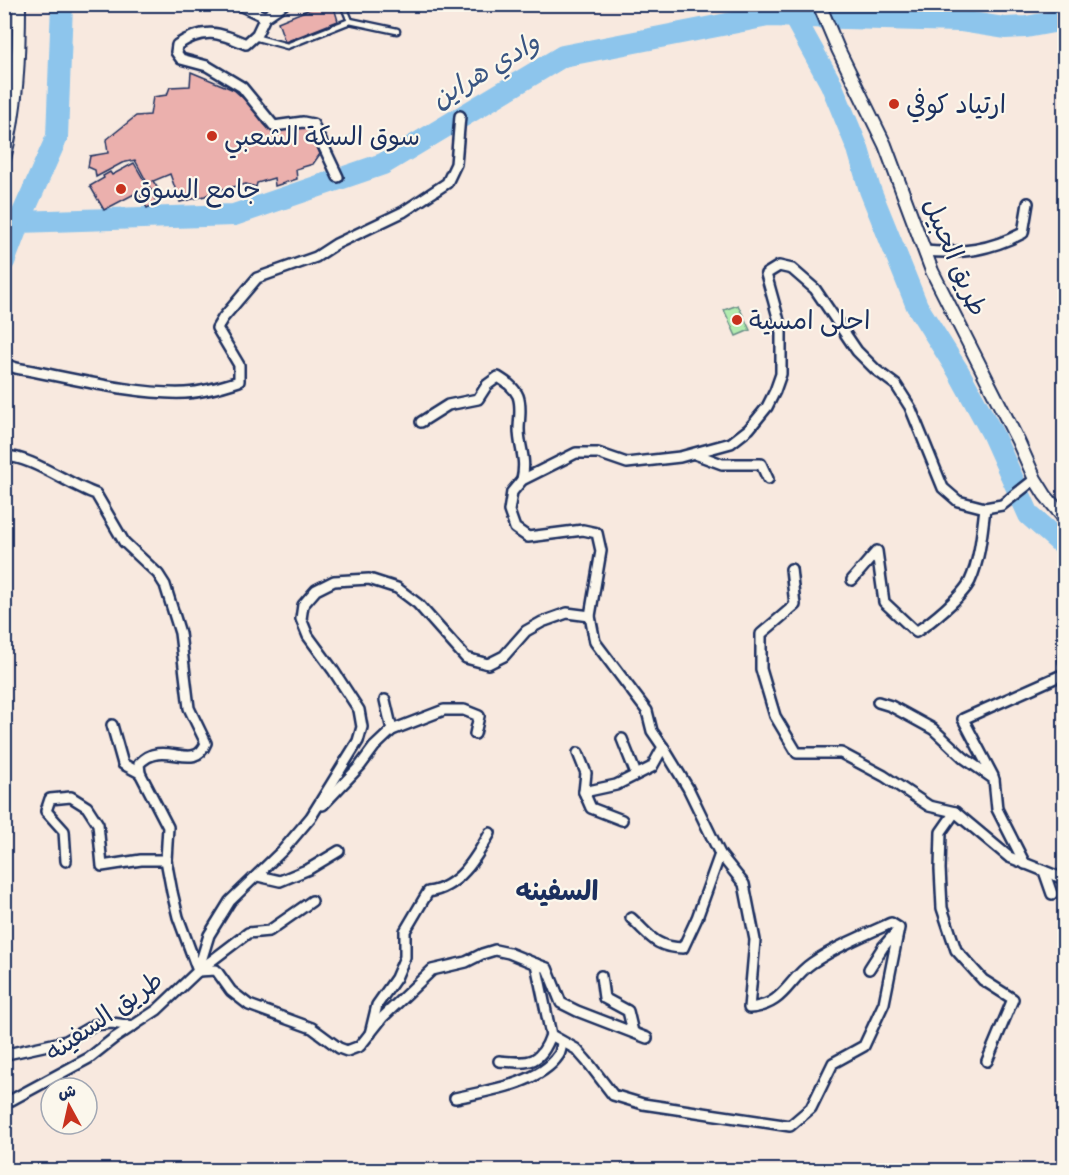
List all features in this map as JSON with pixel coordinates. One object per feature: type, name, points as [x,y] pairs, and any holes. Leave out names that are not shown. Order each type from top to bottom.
[{"type":"street","points":[[4,159],[11,127],[15,87],[19,4]]},
{"type":"street","points":[[237,4],[265,17]]},
{"type":"street","points":[[284,4],[265,17],[254,37],[246,44],[214,32],[201,33],[177,45],[176,52],[181,59],[207,66],[242,87],[274,126],[303,122],[313,124],[338,177]]},
{"type":"street","name":"طريق الحبيل","points":[[819,4],[838,49],[885,145],[925,251],[948,304],[1035,479],[1045,495],[1065,518]]},
{"type":"street","points":[[4,364],[104,384],[184,393],[210,390],[239,381],[239,365],[217,328],[223,318],[257,278],[316,257],[336,244],[402,212],[447,183],[456,164],[460,116]]},
{"type":"street","points":[[925,251],[951,253],[1003,243],[1023,233],[1028,203]]},
{"type":"street","points":[[899,928],[891,923],[848,943],[810,964],[783,993],[764,1007],[749,1008],[755,940],[744,884],[720,854],[698,807],[652,731],[647,711],[595,642],[590,616],[601,551],[597,533],[583,530],[528,537],[515,528],[509,511],[512,492],[522,480],[576,453],[598,453],[627,463],[680,458],[731,443],[749,429],[767,407],[781,374],[781,328],[766,274],[779,266],[792,269],[815,289],[857,351],[876,370],[896,385],[910,407],[943,488],[958,501],[985,508],[1002,505],[1035,479]]},
{"type":"street","points":[[421,422],[448,405],[478,399],[487,385],[498,377],[510,385],[518,396],[519,431],[525,465],[522,480]]},
{"type":"street","points":[[695,454],[722,464],[761,464],[768,479]]},
{"type":"street","points":[[4,456],[11,456],[36,466],[78,488],[96,494],[124,542],[158,574],[165,585],[180,633],[189,708],[206,743],[203,751],[189,757],[162,752],[145,758],[139,764],[140,773]]},
{"type":"street","points":[[852,580],[877,551],[884,602],[916,632],[936,619],[969,582],[980,546],[985,508]]},
{"type":"street","points":[[791,569],[795,605],[761,634],[761,669],[775,716],[797,753],[841,753],[884,776],[929,806],[955,812],[1009,857],[1065,879]]},
{"type":"street","points":[[198,971],[209,935],[230,901],[284,850],[310,817],[358,741],[362,727],[359,710],[308,636],[301,619],[303,605],[316,590],[334,581],[369,579],[397,588],[418,604],[466,658],[488,664],[504,656],[526,631],[542,622],[567,613],[590,616]]},
{"type":"street","points":[[1025,864],[997,809],[994,779],[963,719],[1065,674]]},
{"type":"street","points":[[385,700],[392,730]]},
{"type":"street","points":[[878,702],[891,706],[933,729],[964,758],[994,779]]},
{"type":"street","points":[[310,817],[392,730],[444,710],[464,710],[479,717],[476,734]]},
{"type":"street","name":"طريق السفينه","points":[[4,1104],[89,1058],[157,1010],[198,971],[178,917],[166,860],[168,827],[140,773],[123,764],[112,725]]},
{"type":"street","points":[[622,739],[636,774]]},
{"type":"street","points":[[584,792],[616,784],[652,767],[663,747]]},
{"type":"street","points":[[578,753],[586,773],[584,792],[591,808],[622,820]]},
{"type":"street","points":[[66,861],[64,831],[46,811],[50,799],[71,797],[87,807],[98,825],[102,866],[141,860],[166,860]]},
{"type":"street","points":[[955,812],[941,832],[942,908],[956,950],[983,980],[1013,999],[987,1061]]},
{"type":"street","points":[[369,1036],[377,1005],[396,978],[405,957],[405,931],[423,898],[428,892],[441,890],[452,883],[475,860],[490,833]]},
{"type":"street","points":[[258,876],[280,881],[309,869],[339,851]]},
{"type":"street","points":[[631,918],[654,941],[668,947],[683,948],[697,918],[720,854]]},
{"type":"street","points":[[1044,871],[1052,894]]},
{"type":"street","points":[[198,971],[248,933],[269,931],[312,901]]},
{"type":"street","points":[[869,969],[899,928]]},
{"type":"street","points":[[551,1035],[576,1049],[613,1095],[643,1104],[790,1126],[811,1108],[833,1063],[864,1046],[884,1003],[899,928]]},
{"type":"street","points":[[198,971],[216,970],[231,991],[249,1005],[312,1028],[339,1048],[347,1051],[360,1046],[383,1017],[432,970],[466,962],[495,950],[510,953],[547,968],[561,1003],[646,1038]]},
{"type":"street","points":[[499,1061],[536,1060],[546,1050],[551,1035],[536,964]]},
{"type":"street","points":[[601,976],[604,998],[628,1011],[633,1032]]},
{"type":"street","points":[[4,1052],[7,1054],[66,1041],[94,1025],[112,1023],[133,1026]]},
{"type":"street","points":[[456,1098],[504,1088],[544,1070],[559,1055],[562,1043]]},
{"type":"lane","points":[[343,4],[350,21]]},
{"type":"lane","points":[[254,37],[287,46],[350,21],[397,31]]},
{"type":"green space","name":"احلى امسية","points":[[738,305],[750,330],[736,336],[724,310]]},
{"type":"building","points":[[322,4],[333,4],[338,21],[285,42],[278,22]]},
{"type":"building","points":[[4,35],[11,37],[9,49],[4,48]]},
{"type":"building","name":"سوق السكة الشعبي","points":[[191,72],[234,90],[251,105],[264,124],[273,132],[289,127],[309,127],[320,154],[313,164],[296,169],[297,179],[275,186],[274,178],[257,183],[256,187],[246,184],[180,202],[170,174],[153,181],[164,198],[157,201],[135,160],[122,163],[96,177],[95,170],[88,167],[90,156],[108,153],[106,140],[136,116],[150,115],[153,97],[167,95],[170,87],[190,86]]},
{"type":"building","name":"جامع السوق","points":[[134,163],[157,203],[147,208],[138,192],[104,210],[90,186],[110,172],[112,175]]},
{"type":"waterway","points":[[4,262],[19,222],[57,137],[62,4]]},
{"type":"waterway","name":"وادي هراين","points":[[19,222],[234,215],[383,164],[563,56],[768,16],[960,21],[1005,28],[1026,27],[1064,20]]},
{"type":"waterway","points":[[794,17],[831,84],[858,149],[870,190],[917,306],[958,371],[992,433],[1029,515],[1064,546]]},
{"type":"place","name":"ارتياد كوفي","points":[[894,104]]},
{"type":"place","name":"سوق السكة الشعبي","points":[[212,136]]},
{"type":"place","name":"جامع السوق","points":[[121,189]]},
{"type":"place","name":"احلى امسية","points":[[737,320]]},
{"type":"district","name":"السفينه","points":[[557,891]]}]
